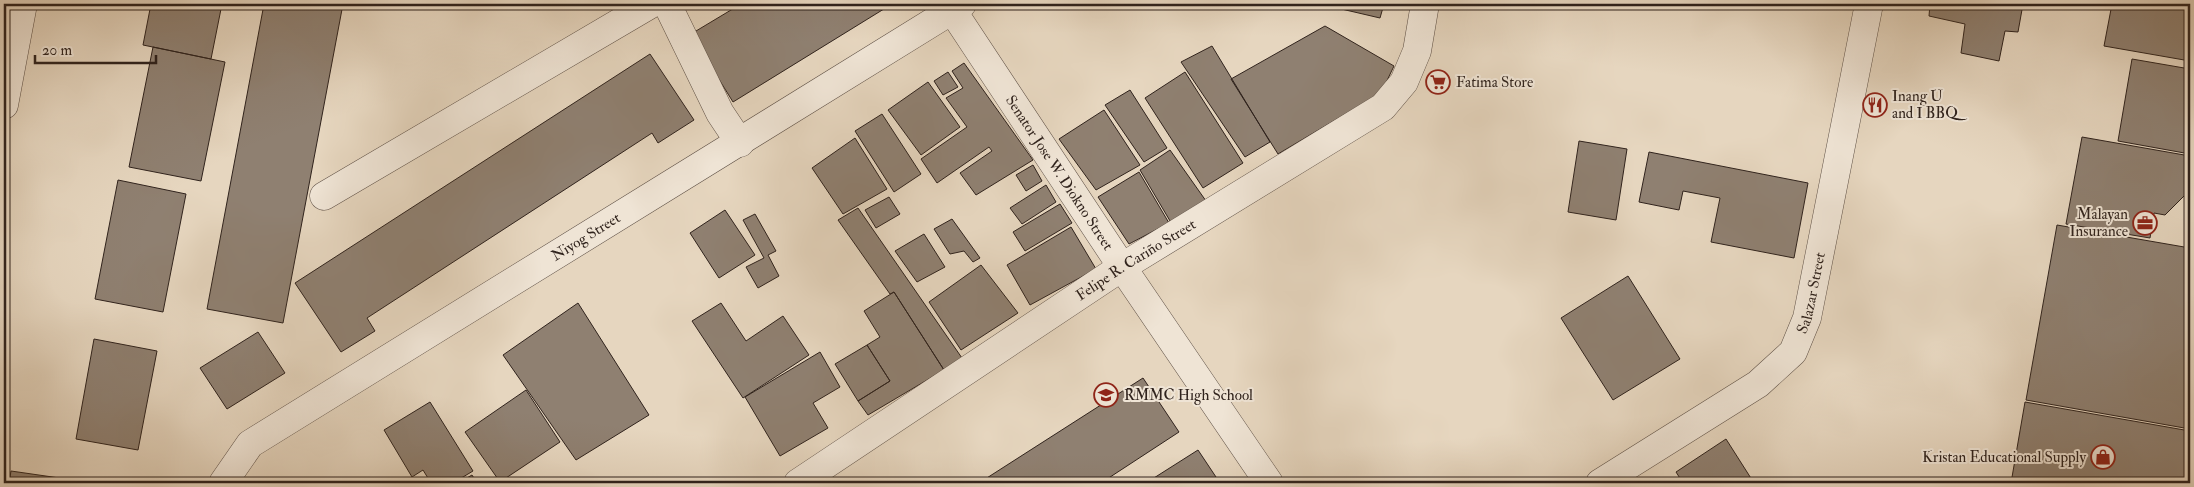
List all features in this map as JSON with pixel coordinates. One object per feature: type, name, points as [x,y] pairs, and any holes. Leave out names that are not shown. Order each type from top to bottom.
[{"type":"street","points":[[4,105],[23,4]]},
{"type":"street","points":[[324,196],[651,4]]},
{"type":"street","points":[[666,4],[720,113],[740,143]]},
{"type":"street","name":"Felipe R. Cariño Street","points":[[798,483],[1122,267],[1383,107],[1404,82],[1417,51],[1425,4]]},
{"type":"street","name":"Salazar Street","points":[[1600,483],[1758,384],[1793,352],[1807,318],[1869,4]]},
{"type":"street","name":"Niyog Street","points":[[222,483],[250,444],[740,143],[957,7]]},
{"type":"street","name":"Senator Jose W. Diokno Street","points":[[957,7],[1122,267],[1269,483]]},
{"type":"building","points":[[151,4],[222,4],[211,59],[143,45]]},
{"type":"building","points":[[264,4],[343,4],[283,323],[207,309]]},
{"type":"building","points":[[469,4],[485,4],[484,7]]},
{"type":"building","points":[[741,4],[892,4],[733,102],[691,34]]},
{"type":"building","points":[[1320,4],[1384,4],[1380,18]]},
{"type":"building","points":[[1930,4],[2023,4],[2018,32],[2005,31],[1999,61],[1961,53],[1965,24],[1929,16]]},
{"type":"building","points":[[2112,4],[2190,4],[2190,61],[2104,46]]},
{"type":"building","points":[[1325,26],[1394,66],[1381,93],[1278,154],[1231,79]]},
{"type":"building","points":[[1212,46],[1270,142],[1245,157],[1181,62]]},
{"type":"building","points":[[153,47],[225,62],[201,181],[129,167]]},
{"type":"building","points":[[650,54],[694,120],[658,143],[652,133],[367,318],[375,331],[341,352],[295,283]]},
{"type":"building","points":[[2132,59],[2190,69],[2190,154],[2118,141]]},
{"type":"building","points":[[964,63],[1033,160],[976,195],[960,173],[992,151],[989,147],[937,183],[921,159],[967,127],[946,98],[963,88],[952,71]]},
{"type":"building","points":[[948,72],[958,87],[943,95],[934,81]]},
{"type":"building","points":[[1185,72],[1243,163],[1203,188],[1145,98]]},
{"type":"building","points":[[928,82],[960,127],[921,155],[888,110]]},
{"type":"building","points":[[1130,90],[1167,148],[1144,162],[1105,105]]},
{"type":"building","points":[[1104,110],[1140,165],[1096,190],[1059,139]]},
{"type":"building","points":[[882,114],[921,174],[894,192],[855,131]]},
{"type":"building","points":[[2082,137],[2190,156],[2186,194],[2165,215],[2154,213],[2150,238],[2066,224]]},
{"type":"building","points":[[855,138],[887,189],[843,214],[812,168]]},
{"type":"building","points":[[1579,141],[1627,149],[1616,220],[1568,212]]},
{"type":"building","points":[[1170,150],[1211,208],[1173,226],[1140,170]]},
{"type":"building","points":[[1649,152],[1808,183],[1794,258],[1711,242],[1720,198],[1683,191],[1679,210],[1639,202]]},
{"type":"building","points":[[1033,165],[1042,181],[1026,191],[1016,175]]},
{"type":"building","points":[[1139,172],[1169,223],[1129,244],[1098,197]]},
{"type":"building","points":[[118,180],[186,194],[163,312],[95,299]]},
{"type":"building","points":[[1046,185],[1056,202],[1022,224],[1010,208]]},
{"type":"building","points":[[889,197],[900,214],[876,228],[865,210]]},
{"type":"building","points":[[1060,204],[1072,223],[1025,251],[1013,232]]},
{"type":"building","points":[[858,208],[962,358],[944,370],[894,292],[890,294],[838,220]]},
{"type":"building","points":[[725,210],[755,255],[719,278],[690,233]]},
{"type":"building","points":[[755,214],[776,251],[768,255],[779,276],[758,288],[746,267],[764,258],[743,220]]},
{"type":"building","points":[[952,219],[980,258],[973,262],[964,251],[950,254],[934,229]]},
{"type":"building","points":[[2057,225],[2190,248],[2190,429],[2026,400]]},
{"type":"building","points":[[1071,227],[1096,269],[1030,305],[1007,265]]},
{"type":"building","points":[[924,234],[945,267],[917,282],[895,251]]},
{"type":"building","points":[[981,265],[1018,313],[961,350],[929,302]]},
{"type":"building","points":[[1628,276],[1680,359],[1613,400],[1561,318]]},
{"type":"building","points":[[894,292],[944,370],[868,415],[858,401],[890,381],[867,345],[880,337],[864,311]]},
{"type":"building","points":[[578,303],[649,415],[576,460],[503,355]]},
{"type":"building","points":[[721,303],[746,341],[783,316],[809,355],[743,398],[692,321]]},
{"type":"building","points":[[258,332],[285,373],[227,409],[200,368]]},
{"type":"building","points":[[94,339],[157,351],[138,450],[76,439]]},
{"type":"building","points":[[867,345],[890,381],[858,401],[835,364]]},
{"type":"building","points":[[820,352],[840,387],[813,403],[828,428],[780,456],[745,397]]},
{"type":"building","points":[[1143,378],[1179,432],[1101,483],[979,483]]},
{"type":"building","points":[[526,390],[560,442],[500,482],[465,432]]},
{"type":"building","points":[[430,402],[473,471],[453,483],[431,483],[423,470],[412,477],[384,430]]},
{"type":"building","name":"Kristan Educational Supply","points":[[2025,402],[2190,431],[2190,483],[2011,483]]},
{"type":"building","points":[[1726,439],[1754,483],[1683,483],[1676,472]]},
{"type":"building","points":[[1198,450],[1220,483],[1146,483]]},
{"type":"building","points":[[11,471],[94,483],[9,483]]},
{"type":"building","points":[[472,475],[477,483],[458,483]]},
{"type":"building","points":[[314,481],[331,483],[312,483]]},
{"type":"place","name":"Fatima Store","points":[[1438,82]]},
{"type":"place","name":"Inang U and I BBQ","points":[[1875,105]]},
{"type":"place","name":"Malayan Insurance","points":[[2145,223]]},
{"type":"place","name":"RMMC High School","points":[[1106,395]]},
{"type":"place","name":"Kristan Educational Supply","points":[[2103,457]]}]
